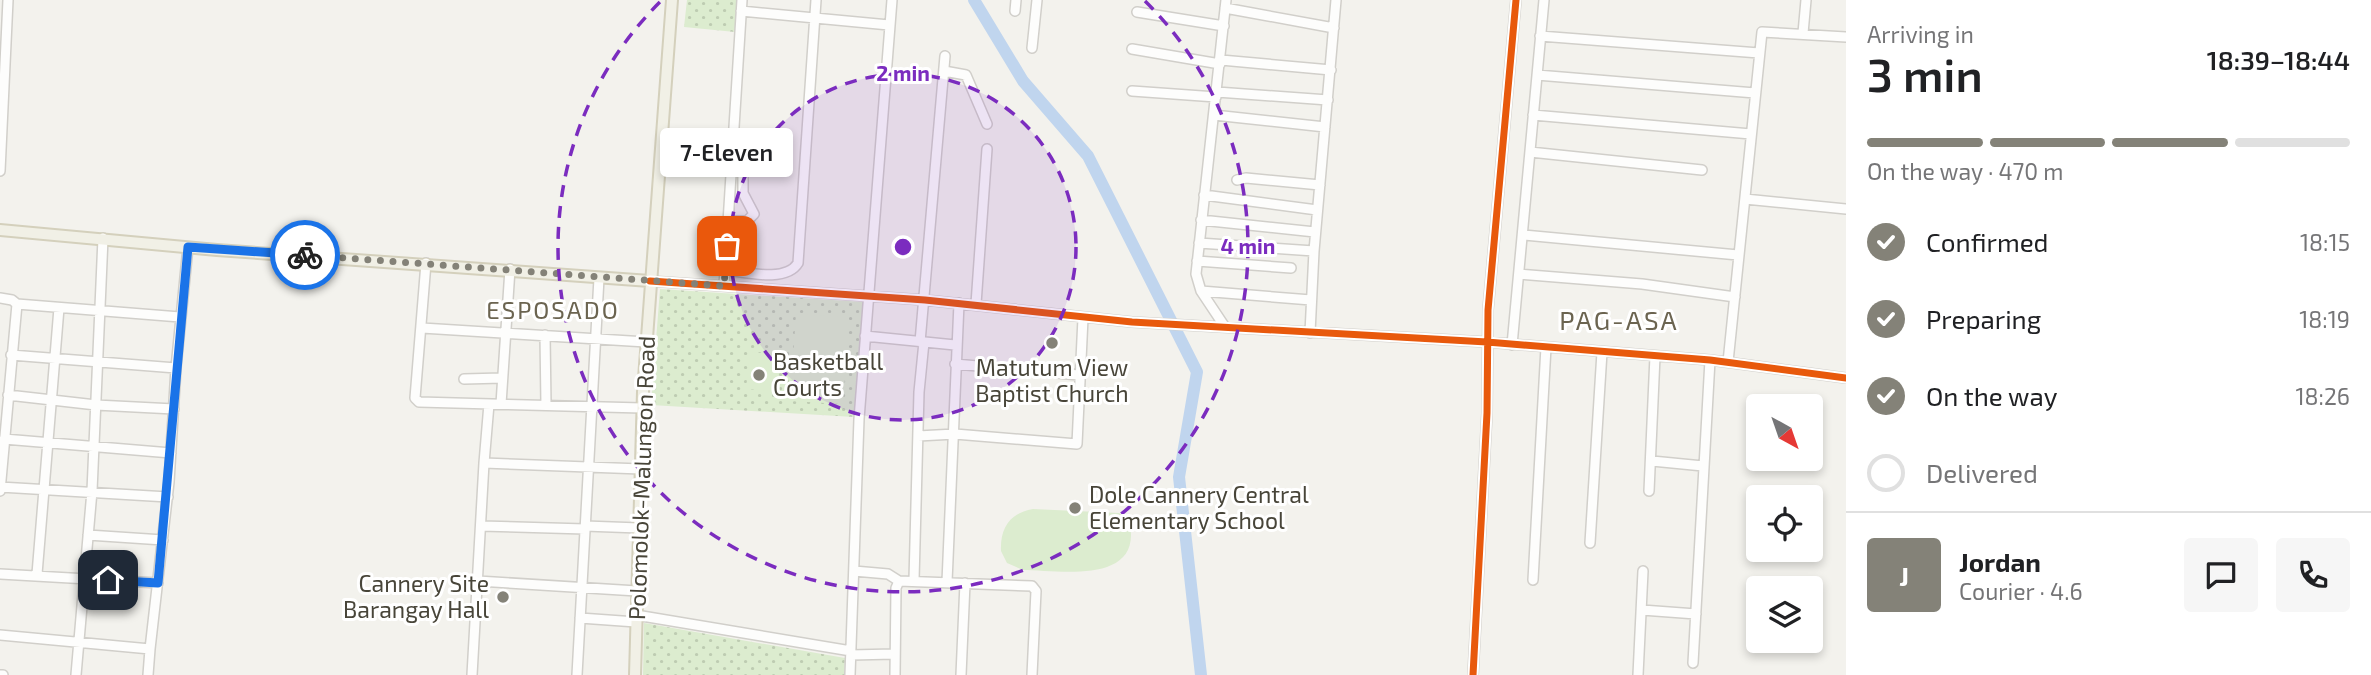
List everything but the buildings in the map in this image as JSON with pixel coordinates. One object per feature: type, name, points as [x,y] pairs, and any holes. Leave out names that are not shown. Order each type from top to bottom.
[{"type":"main road","name":"Polomolok-Malungon Road","points":[[635,675],[642,408],[672,0]]},
{"type":"main road","points":[[0,230],[188,247],[650,281]]},
{"type":"street","points":[[0,171],[8,0]]},
{"type":"street","points":[[724,286],[742,0]]},
{"type":"street","points":[[726,270],[776,274],[791,271],[798,263],[816,0]]},
{"type":"street","points":[[850,675],[864,336],[892,0]]},
{"type":"street","points":[[1015,11],[1016,0]]},
{"type":"street","points":[[1032,48],[1037,0]]},
{"type":"street","points":[[1310,333],[1315,232],[1336,0]]},
{"type":"street","points":[[1473,675],[1487,413],[1487,342],[1516,0]]},
{"type":"street","points":[[1512,345],[1544,0]]},
{"type":"street","points":[[1803,33],[1806,0]]},
{"type":"street","points":[[1225,327],[1197,282],[1196,261],[1221,62],[1225,4],[1334,28]]},
{"type":"street","points":[[741,11],[889,25]]},
{"type":"street","points":[[1137,12],[1224,26]]},
{"type":"street","points":[[1728,362],[1759,53],[1764,30],[1846,37]]},
{"type":"street","points":[[1541,36],[1759,53]]},
{"type":"street","points":[[1132,49],[1221,62],[1331,70]]},
{"type":"street","points":[[914,580],[922,342],[930,209],[945,56]]},
{"type":"street","points":[[944,71],[966,75],[987,124]]},
{"type":"street","points":[[1537,75],[1755,93]]},
{"type":"street","points":[[1132,90],[1328,100]]},
{"type":"street","points":[[1214,115],[1325,127]]},
{"type":"street","points":[[1533,115],[1751,134]]},
{"type":"street","points":[[976,304],[987,149]]},
{"type":"street","points":[[1530,152],[1702,170]]},
{"type":"street","points":[[729,221],[747,221],[754,214],[743,193],[743,177]]},
{"type":"street","points":[[1237,180],[1246,178],[1320,185]]},
{"type":"street","points":[[1204,195],[1317,210]]},
{"type":"street","points":[[1745,199],[1846,209]]},
{"type":"street","points":[[1201,220],[1315,232]]},
{"type":"street","points":[[1523,235],[1738,255]]},
{"type":"street","points":[[76,675],[92,491],[103,238]]},
{"type":"street","points":[[1199,243],[1314,251]]},
{"type":"street","points":[[148,675],[163,540],[188,247]]},
{"type":"street","points":[[1196,261],[1291,268]]},
{"type":"street","points":[[426,263],[417,401],[642,408]]},
{"type":"street","points":[[501,404],[509,269]]},
{"type":"street","points":[[1519,274],[1642,284],[1735,297]]},
{"type":"street","points":[[577,675],[599,278]]},
{"type":"street","points":[[650,281],[976,304],[1083,318],[1487,342],[1710,360],[1846,378]]},
{"type":"street","points":[[1201,291],[1311,300]]},
{"type":"street","points":[[0,298],[17,304],[180,317]]},
{"type":"street","points":[[947,582],[955,434],[955,345],[959,303]]},
{"type":"street","points":[[17,304],[0,489],[92,491],[167,497]]},
{"type":"street","points":[[37,574],[59,308]]},
{"type":"street","points":[[918,436],[955,434],[1077,444],[1083,318]]},
{"type":"street","points":[[422,328],[646,342]]},
{"type":"street","points":[[545,335],[546,405]]},
{"type":"street","points":[[864,336],[955,345]]},
{"type":"street","points":[[1533,580],[1546,347]]},
{"type":"street","points":[[1590,543],[1602,352]]},
{"type":"street","points":[[11,355],[176,368]]},
{"type":"street","points":[[1649,491],[1655,356]]},
{"type":"street","points":[[1693,663],[1710,360]]},
{"type":"street","points":[[955,364],[1079,375]]},
{"type":"street","points":[[464,379],[502,378]]},
{"type":"street","points":[[8,395],[96,405],[174,409]]},
{"type":"street","points":[[472,675],[489,404]]},
{"type":"street","points":[[4,439],[171,453]]},
{"type":"street","points":[[1652,461],[1703,466]]},
{"type":"street","points":[[484,463],[641,470]]},
{"type":"street","points":[[481,526],[639,528]]},
{"type":"street","points":[[88,536],[163,540]]},
{"type":"street","points":[[854,571],[888,574],[899,581],[1030,585],[1036,589],[1032,675]]},
{"type":"street","points":[[1638,675],[1643,571]]},
{"type":"street","points":[[0,574],[37,574],[158,583]]},
{"type":"street","points":[[478,581],[637,591]]},
{"type":"street","points":[[895,675],[896,588],[899,581]]},
{"type":"street","points":[[961,675],[965,583]]},
{"type":"street","points":[[1642,610],[1696,614]]},
{"type":"street","points":[[580,618],[636,619],[851,653],[894,654]]},
{"type":"street","points":[[0,635],[150,649]]},
{"type":"green space","points":[[687,0],[738,0],[735,32],[684,27]]},
{"type":"green space","points":[[660,289],[864,302],[854,417],[651,405]]},
{"type":"green space","points":[[796,314],[849,317],[843,404],[790,401]]},
{"type":"green space","name":"Basketball Courts","points":[[750,352],[772,354],[769,391],[746,389]]},
{"type":"green space","points":[[1033,509],[1119,513],[1127,519],[1130,528],[1128,551],[1105,568],[1089,571],[1023,570],[1007,563],[1001,551],[1002,535],[1013,518]]},
{"type":"green space","points":[[644,623],[845,658],[844,675],[643,675]]},
{"type":"waterway","points":[[974,0],[1023,81],[1088,156],[1197,372],[1179,477],[1201,675]]},
{"type":"cycle path","points":[[1473,675],[1487,413],[1488,310],[1516,0]]},
{"type":"cycle path","points":[[650,281],[925,300],[1132,322],[1487,342],[1710,360],[1846,378]]},
{"type":"way so far","points":[[305,255],[724,286],[727,246]]},
{"type":"place","name":"7-Eleven","points":[[727,246]]},
{"type":"place","name":"Matutum View Baptist Church","points":[[1052,343]]},
{"type":"place","name":"Basketball Courts","points":[[759,375]]},
{"type":"place","name":"Dole Cannery Central Elementary School","points":[[1075,508]]},
{"type":"place","name":"Cannery Site Barangay Hall","points":[[503,597]]},
{"type":"district","name":"ESPOSADO","points":[[553,311]]},
{"type":"district","name":"PAG-ASA","points":[[1619,321]]},
{"type":"route","points":[[108,580],[158,583],[188,247],[305,255]]}]
